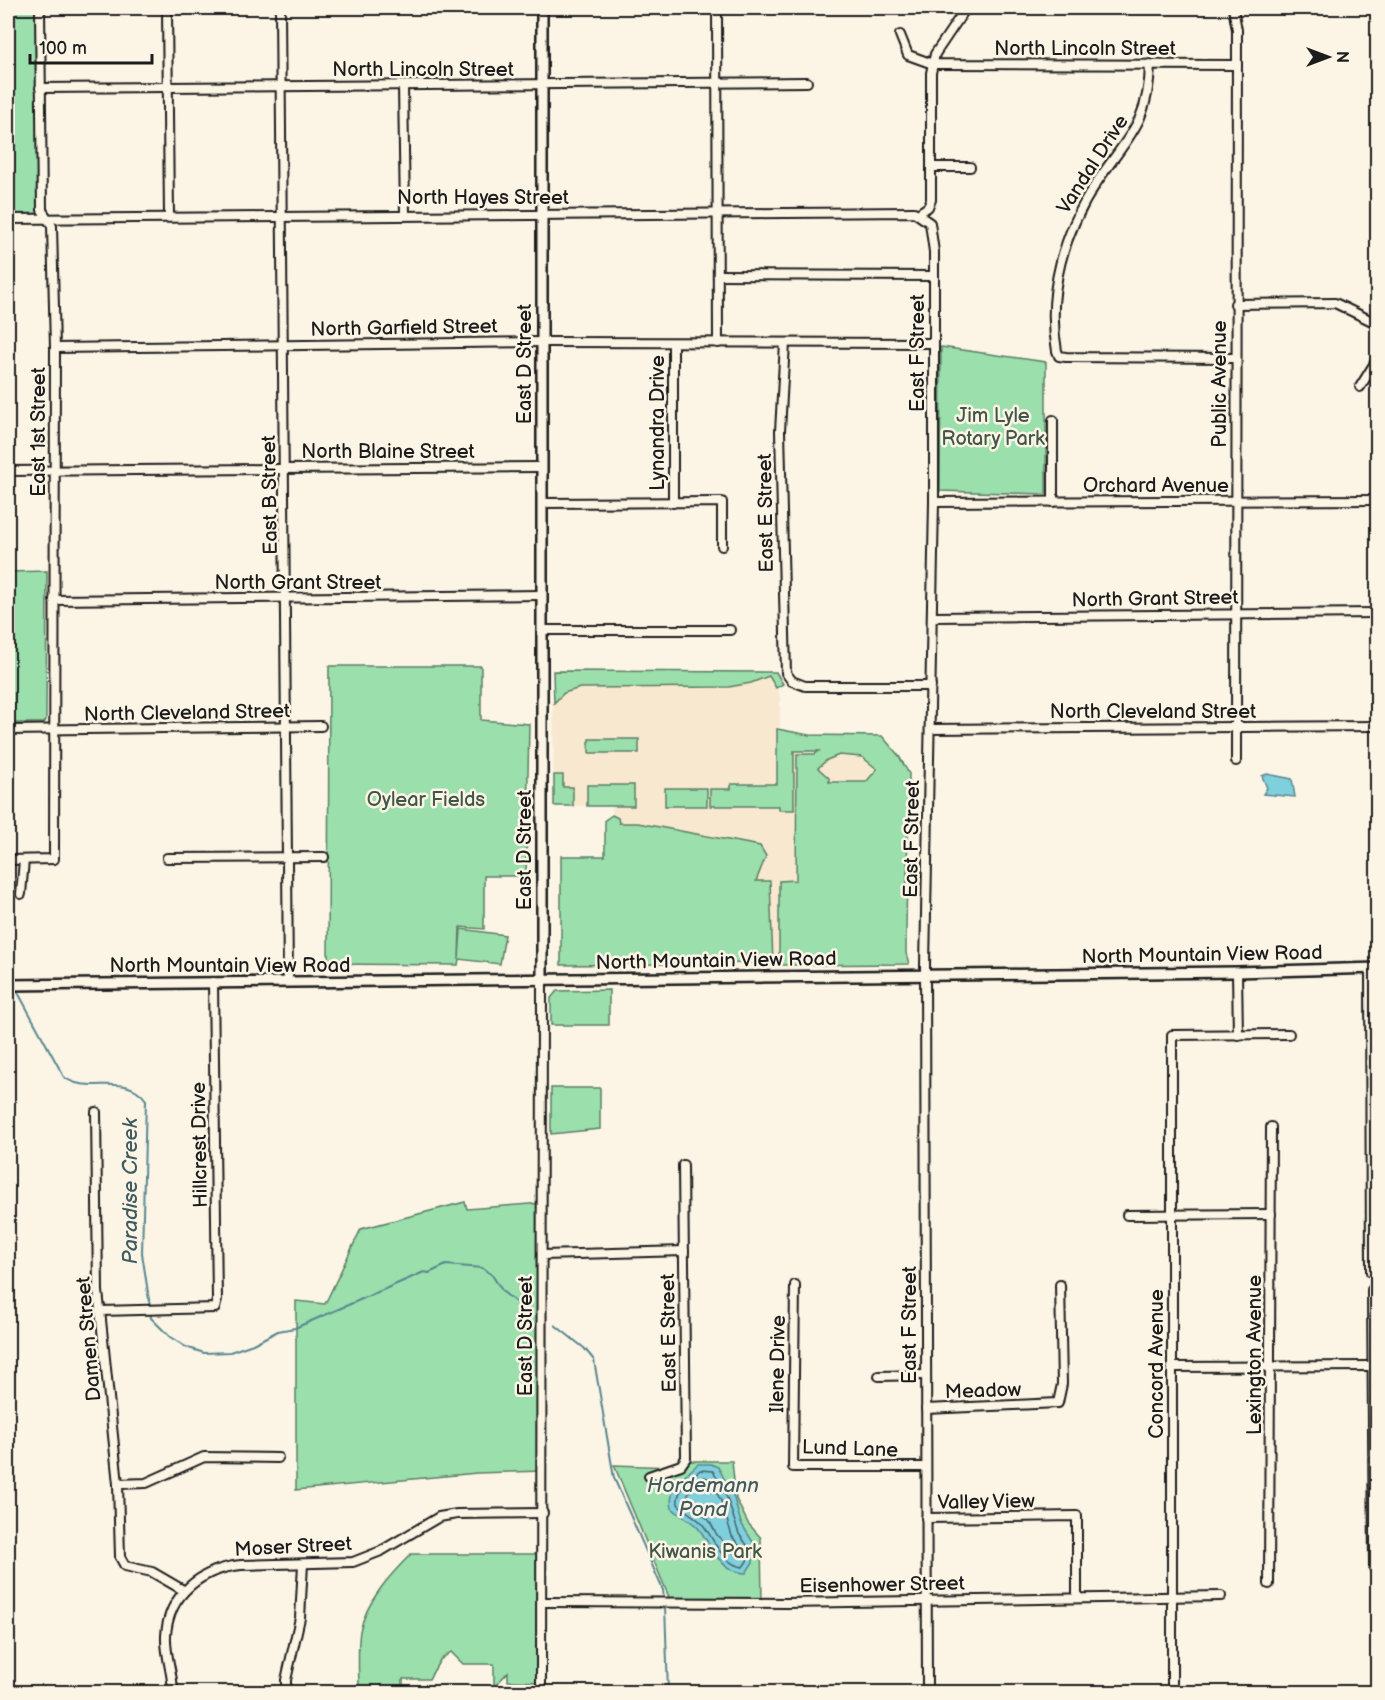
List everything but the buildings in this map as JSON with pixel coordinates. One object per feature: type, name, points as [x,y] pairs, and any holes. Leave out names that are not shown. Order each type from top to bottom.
[{"type":"street","name":"East 1st Street","points":[[24,860],[54,859],[55,348],[52,226],[42,210],[40,8]]},
{"type":"street","points":[[167,8],[169,217]]},
{"type":"street","name":"East B Street","points":[[280,8],[288,982]]},
{"type":"street","name":"East D Street","points":[[541,1692],[543,1602],[542,8]]},
{"type":"street","points":[[717,8],[718,343]]},
{"type":"street","points":[[919,213],[928,207],[931,200],[935,54],[966,8]]},
{"type":"street","name":"Public Avenue","points":[[1233,8],[1237,30],[1236,761]]},
{"type":"street","points":[[900,35],[908,55],[933,64]]},
{"type":"street","name":"North Lincoln Street","points":[[933,64],[1237,65]]},
{"type":"street","name":"Vandal Drive","points":[[1150,64],[1149,92],[1141,120],[1097,182],[1071,228],[1057,277],[1052,315],[1057,351],[1059,356],[1090,358],[1235,358]]},
{"type":"street","name":"North Lincoln Street","points":[[40,88],[167,85],[403,86],[807,82]]},
{"type":"street","points":[[403,86],[405,214]]},
{"type":"street","points":[[931,167],[970,167]]},
{"type":"street","name":"North Hayes Street","points":[[8,219],[405,214],[919,213]]},
{"type":"street","name":"East F Street","points":[[919,213],[930,223],[933,232],[934,276],[934,502],[925,976],[927,1692]]},
{"type":"street","points":[[718,275],[934,276]]},
{"type":"street","points":[[1235,304],[1335,303],[1377,324]]},
{"type":"street","name":"North Garfield Street","points":[[55,348],[542,342],[934,343]]},
{"type":"street","name":"Lynandra Drive","points":[[673,342],[673,503]]},
{"type":"street","name":"East E Street","points":[[785,343],[780,431],[783,662],[786,673],[792,681],[805,687],[931,686]]},
{"type":"street","points":[[1360,387],[1377,358]]},
{"type":"street","points":[[1053,420],[1053,502]]},
{"type":"street","name":"North Blaine Street","points":[[8,471],[285,467],[541,467]]},
{"type":"street","name":"Orchard Avenue","points":[[934,502],[1377,500]]},
{"type":"street","points":[[542,503],[722,502],[722,546]]},
{"type":"street","name":"North Grant Street","points":[[54,600],[542,595]]},
{"type":"street","name":"North Grant Street","points":[[932,616],[1377,613]]},
{"type":"street","points":[[542,630],[730,630]]},
{"type":"street","name":"North Cleveland Street","points":[[8,730],[321,726]]},
{"type":"street","name":"North Cleveland Street","points":[[930,729],[1377,726]]},
{"type":"street","points":[[167,858],[324,856]]},
{"type":"street","points":[[8,860],[24,860],[21,894]]},
{"type":"street","points":[[1371,1272],[1374,968]]},
{"type":"street","name":"North Mountain View Road","points":[[8,985],[925,976],[1374,968]]},
{"type":"street","points":[[1237,972],[1238,1035],[1289,1035]]},
{"type":"street","name":"Hillcrest Drive","points":[[101,1311],[215,1308],[217,1300],[213,982]]},
{"type":"street","name":"Concord Avenue","points":[[1172,1692],[1172,1035],[1238,1035]]},
{"type":"street","name":"Damen Street","points":[[96,1112],[98,1291],[118,1484],[122,1563],[162,1575],[183,1590]]},
{"type":"street","name":"Lexington Avenue","points":[[1269,1584],[1271,1127]]},
{"type":"street","name":"East E Street","points":[[649,1476],[681,1465],[686,1458],[683,1165]]},
{"type":"street","points":[[1127,1215],[1271,1214]]},
{"type":"street","points":[[543,1255],[684,1251]]},
{"type":"street","name":"Ilene Drive","points":[[793,1443],[795,1285]]},
{"type":"street","name":"Meadow","points":[[926,1409],[1054,1405],[1061,1399],[1060,1285]]},
{"type":"street","points":[[1371,1290],[1374,1568]]},
{"type":"street","points":[[1173,1366],[1371,1366]]},
{"type":"street","points":[[879,1376],[926,1375]]},
{"type":"street","name":"Lund Lane","points":[[793,1443],[793,1467],[926,1467]]},
{"type":"street","points":[[118,1484],[146,1483],[204,1457],[278,1458]]},
{"type":"street","name":"Moser Street","points":[[183,1590],[202,1576],[223,1567],[353,1562],[366,1558],[440,1517],[457,1514],[543,1513]]},
{"type":"street","name":"Valley View","points":[[926,1518],[1077,1516],[1077,1598]]},
{"type":"street","points":[[286,1692],[286,1680],[300,1618],[303,1564]]},
{"type":"street","points":[[173,1692],[166,1636],[174,1609],[183,1590]]},
{"type":"street","name":"Eisenhower Street","points":[[543,1602],[656,1603],[1221,1596]]},
{"type":"shaded area","points":[[553,671],[776,672],[783,684],[777,688],[780,695],[780,728],[784,732],[809,735],[882,736],[899,756],[909,774],[906,953],[911,963],[605,965],[605,820],[612,815],[612,806],[554,806]]},
{"type":"green space","points":[[8,8],[40,8],[42,210],[46,218],[8,219]]},
{"type":"green space","name":"Jim Lyle Rotary Park","points":[[941,347],[1046,362],[1046,494],[940,491]]},
{"type":"green space","points":[[47,571],[46,720],[44,723],[8,723],[8,572]]},
{"type":"green space","name":"Oylear Fields","points":[[329,666],[481,666],[481,720],[529,724],[526,876],[484,876],[484,929],[460,927],[459,958],[461,929],[505,935],[500,964],[459,959],[458,965],[328,964]]},
{"type":"green space","points":[[553,671],[776,672],[783,684],[776,688],[769,676],[751,683],[729,687],[580,688],[564,693],[554,703]]},
{"type":"green space","points":[[777,729],[809,735],[882,736],[899,756],[909,774],[906,953],[909,964],[779,965],[779,881],[796,880],[797,754],[815,754],[819,751],[794,751],[794,810],[779,810],[779,806],[710,806],[710,789],[731,789],[731,784],[777,784]],"holes":[[[839,755],[862,757],[877,769],[866,782],[829,782],[829,778],[818,768],[827,760]]]},
{"type":"green space","points":[[589,739],[639,739],[639,753],[589,753]]},
{"type":"green space","points":[[554,775],[563,775],[563,787],[573,787],[573,806],[554,806]]},
{"type":"green space","points":[[587,785],[634,785],[634,806],[587,806]]},
{"type":"green space","points":[[665,788],[707,788],[707,806],[665,806]]},
{"type":"green space","points":[[612,815],[618,818],[619,823],[638,823],[760,846],[766,856],[756,881],[770,881],[773,963],[561,965],[561,856],[605,856],[605,820]]},
{"type":"green space","points":[[609,990],[609,1025],[551,1025],[551,998],[557,991]]},
{"type":"green space","points":[[551,1088],[600,1088],[600,1129],[551,1134]]},
{"type":"green space","points":[[465,1202],[467,1209],[542,1203],[543,1471],[477,1473],[296,1490],[296,1301],[325,1304],[361,1229]]},
{"type":"green space","name":"Kiwanis Park","points":[[685,1461],[732,1461],[736,1499],[748,1523],[761,1538],[762,1603],[671,1602],[614,1465],[674,1467]]},
{"type":"green space","points":[[411,1554],[543,1554],[541,1682],[508,1681],[508,1672],[494,1687],[494,1664],[463,1664],[451,1652],[440,1660],[429,1679],[403,1679],[403,1692],[359,1692],[359,1646],[363,1620],[380,1589]]},
{"type":"water","points":[[1267,774],[1292,779],[1295,797],[1263,794],[1267,788],[1262,776]]},
{"type":"water","name":"Hordemann Pond","points":[[698,1464],[711,1464],[718,1467],[733,1495],[741,1523],[753,1542],[753,1562],[746,1573],[737,1572],[723,1564],[696,1526],[672,1508],[671,1501],[675,1489]]},
{"type":"waterway","name":"Paradise Creek","points":[[8,970],[13,982]]},
{"type":"waterway","name":"Paradise Creek","points":[[15,987],[64,1077],[84,1085],[128,1087],[138,1091],[146,1100],[142,1253],[150,1306]]},
{"type":"waterway","name":"Paradise Creek","points":[[150,1312],[151,1318],[170,1337],[186,1347],[204,1353],[230,1352],[253,1344],[278,1331],[295,1328],[424,1272],[429,1273],[446,1265],[482,1268],[492,1275],[503,1292],[522,1307],[532,1311]]},
{"type":"waterway","name":"Paradise Creek","points":[[555,1325],[584,1348],[594,1360],[614,1478],[663,1590],[664,1600]]},
{"type":"waterway","name":"Paradise Creek","points":[[665,1606],[668,1692]]}]
